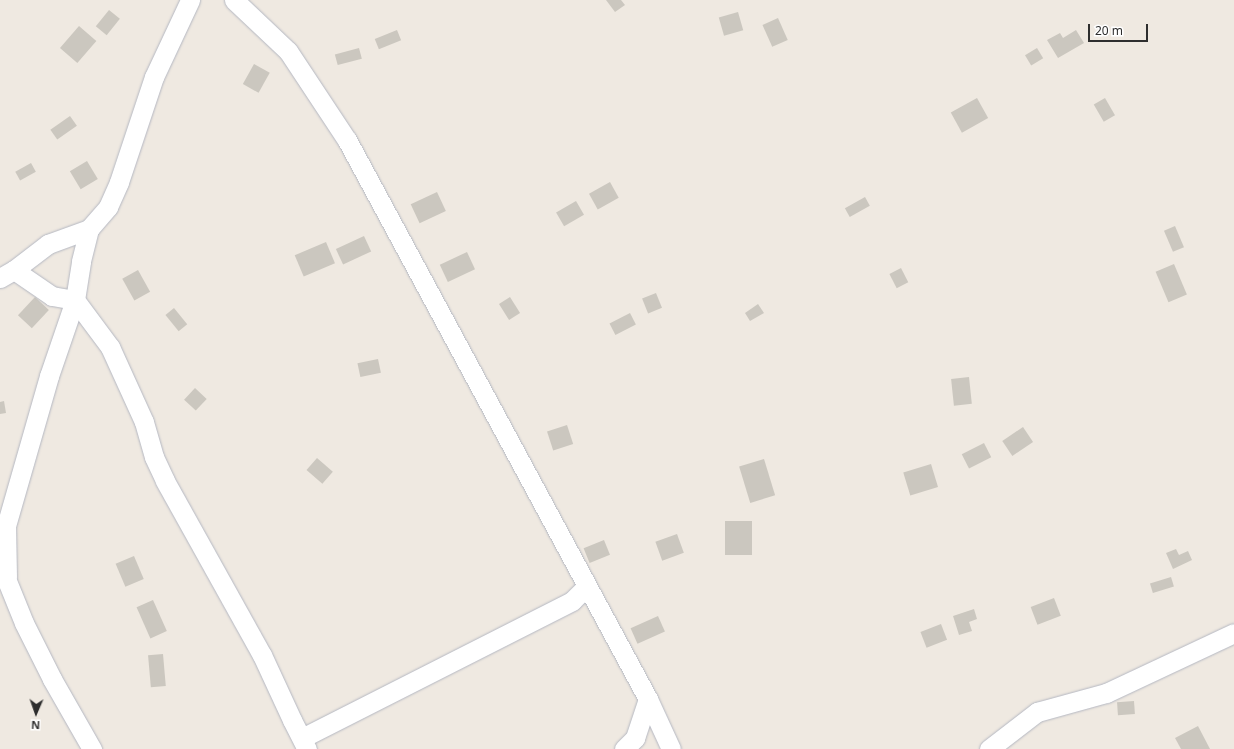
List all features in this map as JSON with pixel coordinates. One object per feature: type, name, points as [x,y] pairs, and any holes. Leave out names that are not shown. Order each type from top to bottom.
[{"type":"street","points":[[190,0],[154,77],[119,182],[108,208],[89,229],[48,244],[7,274],[52,296],[75,300],[110,347],[144,422],[154,456],[165,481],[262,655],[304,744],[572,601],[587,586]]},
{"type":"street","points":[[234,0],[288,51],[347,140],[648,699],[671,749]]},
{"type":"street","points":[[89,229],[81,261],[75,300],[48,376],[6,526],[3,571],[28,630],[52,679],[92,749]]},
{"type":"street","points":[[989,749],[1037,712],[1106,693],[1234,633]]},
{"type":"street","points":[[624,749],[635,738],[648,699]]},
{"type":"building","points":[[606,0],[621,0],[625,5],[615,12]]},
{"type":"building","points":[[109,10],[120,19],[107,35],[96,26]]},
{"type":"building","points":[[738,12],[743,30],[724,36],[719,18]]},
{"type":"building","points":[[778,18],[788,40],[772,47],[762,25]]},
{"type":"building","points":[[79,26],[96,41],[77,63],[60,48]]},
{"type":"building","points":[[397,30],[401,40],[379,49],[375,39]]},
{"type":"building","points":[[1076,30],[1084,43],[1058,58],[1047,40],[1060,33],[1063,38]]},
{"type":"building","points":[[359,48],[362,59],[338,65],[335,54]]},
{"type":"building","points":[[1037,48],[1043,58],[1031,65],[1025,55]]},
{"type":"building","points":[[254,64],[270,73],[259,93],[243,84]]},
{"type":"building","points":[[977,98],[988,118],[962,133],[951,113]]},
{"type":"building","points":[[1105,98],[1115,115],[1104,122],[1094,104]]},
{"type":"building","points":[[70,116],[77,126],[57,140],[50,130]]},
{"type":"building","points":[[87,161],[98,179],[81,189],[70,171]]},
{"type":"building","points":[[31,163],[36,172],[20,180],[15,172]]},
{"type":"building","points":[[610,182],[619,198],[598,209],[589,194]]},
{"type":"building","points":[[437,192],[446,211],[420,223],[411,204]]},
{"type":"building","points":[[865,197],[870,206],[850,217],[845,208]]},
{"type":"building","points":[[576,201],[584,215],[564,226],[556,212]]},
{"type":"building","points":[[1175,226],[1184,247],[1173,252],[1164,231]]},
{"type":"building","points":[[364,236],[371,251],[343,265],[336,249]]},
{"type":"building","points":[[326,242],[335,263],[304,276],[295,255]]},
{"type":"building","points":[[467,252],[475,269],[448,282],[440,265]]},
{"type":"building","points":[[1174,264],[1187,294],[1168,302],[1156,272]]},
{"type":"building","points":[[901,268],[908,282],[897,288],[889,274]]},
{"type":"building","points":[[138,270],[150,292],[134,301],[122,279]]},
{"type":"building","points":[[656,293],[662,308],[648,313],[642,299]]},
{"type":"building","points":[[35,297],[49,310],[32,328],[18,315]]},
{"type":"building","points":[[510,297],[520,313],[509,320],[499,304]]},
{"type":"building","points":[[758,304],[764,313],[750,321],[745,313]]},
{"type":"building","points":[[174,308],[187,324],[179,331],[165,315]]},
{"type":"building","points":[[630,313],[636,325],[615,335],[610,323]]},
{"type":"building","points":[[378,359],[381,373],[360,377],[357,363]]},
{"type":"building","points":[[969,377],[972,404],[954,406],[951,379]]},
{"type":"building","points":[[195,388],[207,399],[196,411],[184,400]]},
{"type":"building","points":[[4,401],[6,413],[0,414],[0,402]]},
{"type":"building","points":[[567,425],[573,444],[553,451],[547,431]]},
{"type":"building","points":[[1023,427],[1033,442],[1012,456],[1002,441]]},
{"type":"building","points":[[984,443],[991,457],[969,469],[962,454]]},
{"type":"building","points":[[317,458],[333,472],[322,484],[307,470]]},
{"type":"building","points":[[764,459],[775,495],[750,503],[739,467]]},
{"type":"building","points":[[931,464],[938,487],[910,495],[903,472]]},
{"type":"building","points":[[725,521],[752,521],[752,555],[725,555]]},
{"type":"building","points":[[677,534],[684,553],[662,561],[655,542]]},
{"type":"building","points":[[604,540],[610,555],[590,563],[584,548]]},
{"type":"building","points":[[1176,549],[1179,555],[1188,551],[1192,560],[1173,569],[1166,553]]},
{"type":"building","points":[[134,556],[144,579],[125,587],[116,564]]},
{"type":"building","points":[[1171,577],[1174,587],[1153,593],[1150,583]]},
{"type":"building","points":[[1054,598],[1061,616],[1037,625],[1031,607]]},
{"type":"building","points":[[153,600],[167,631],[150,638],[137,607]]},
{"type":"building","points":[[974,609],[977,619],[969,622],[972,631],[959,635],[953,616]]},
{"type":"building","points":[[658,616],[665,632],[638,644],[631,628]]},
{"type":"building","points":[[941,624],[947,640],[927,648],[920,632]]},
{"type":"building","points":[[163,654],[166,686],[151,687],[148,655]]},
{"type":"building","points":[[1134,701],[1135,714],[1118,715],[1117,702]]},
{"type":"building","points":[[1198,726],[1210,749],[1181,749],[1175,738]]}]
